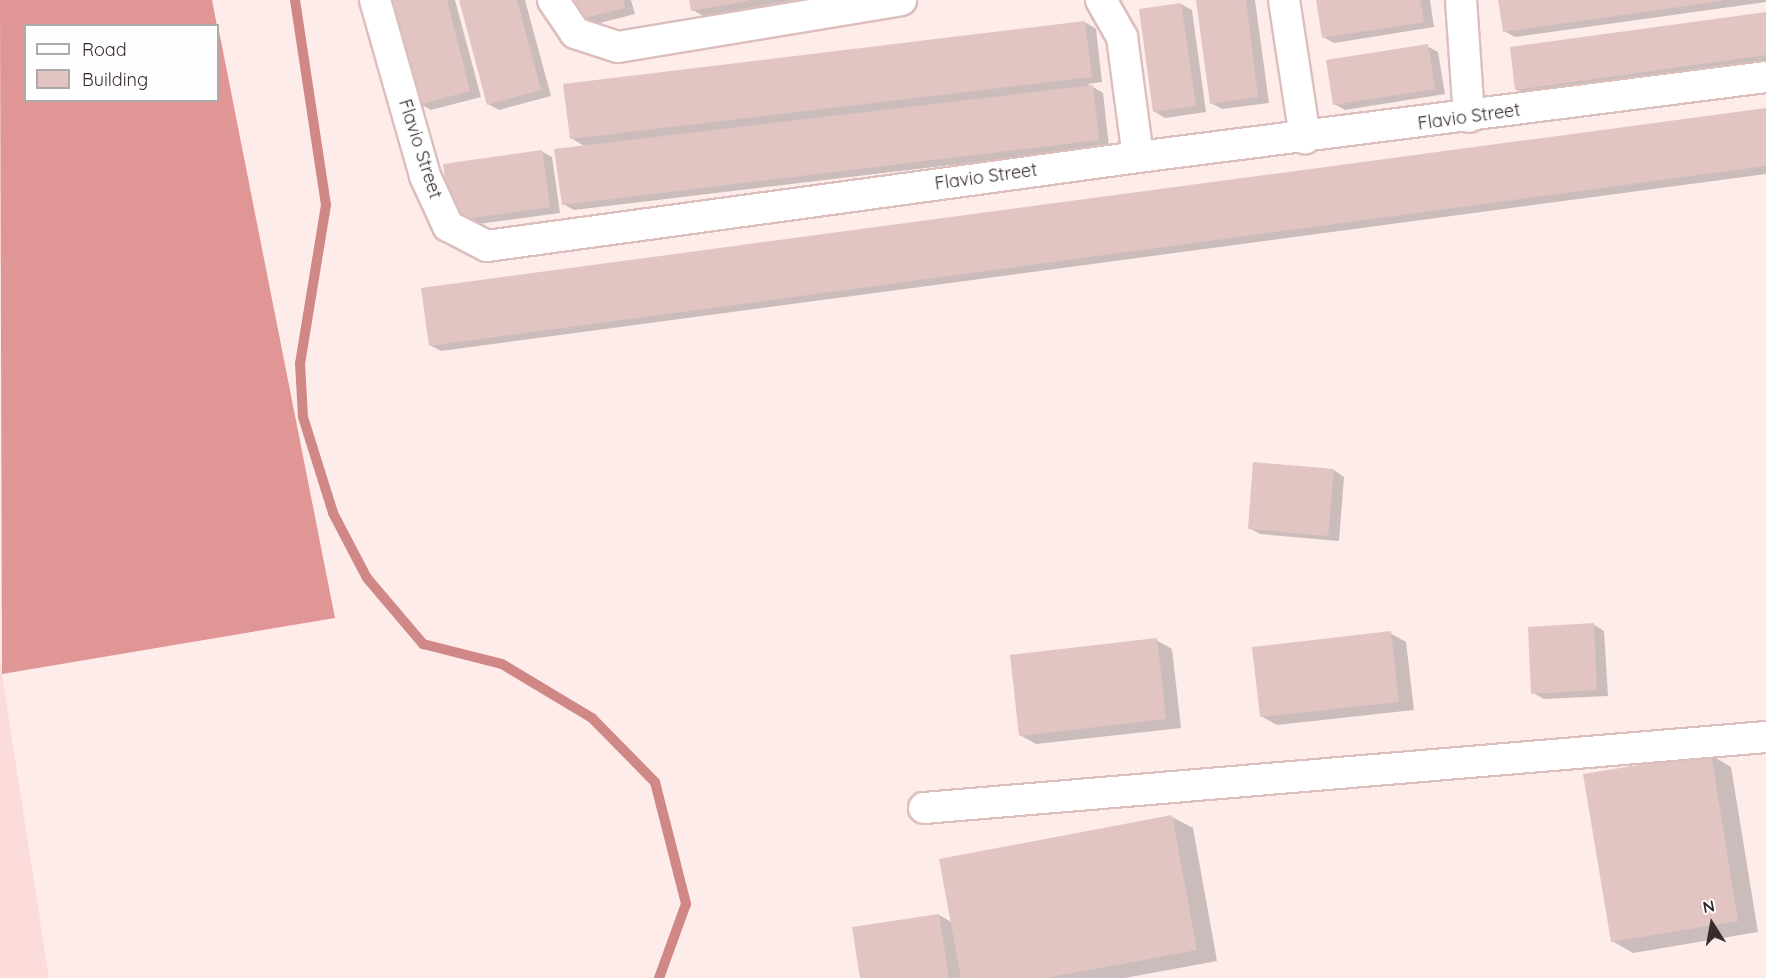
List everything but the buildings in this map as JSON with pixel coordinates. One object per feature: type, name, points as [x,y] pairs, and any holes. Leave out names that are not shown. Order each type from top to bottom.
[{"type":"street","name":"Flavio Street","points":[[375,0],[425,176],[448,226],[487,246],[1138,157],[1305,138],[1766,77]]},
{"type":"street","points":[[553,0],[575,33],[618,47],[901,0]]},
{"type":"street","points":[[1101,0],[1122,37],[1138,157]]},
{"type":"street","points":[[1284,0],[1305,138]]},
{"type":"street","points":[[1461,0],[1469,117]]},
{"type":"street","points":[[924,808],[1766,737]]},
{"type":"shaded area","points":[[0,0],[212,0],[217,24],[24,24],[24,102],[219,102],[219,31],[335,618],[2,674]]},
{"type":"shaded area","points":[[0,660],[2,674],[49,978],[0,978]]},
{"type":"waterway","points":[[295,0],[326,205],[300,363],[303,417],[333,513],[367,578],[423,644],[502,664],[592,718],[655,782],[686,904],[659,978]]}]
